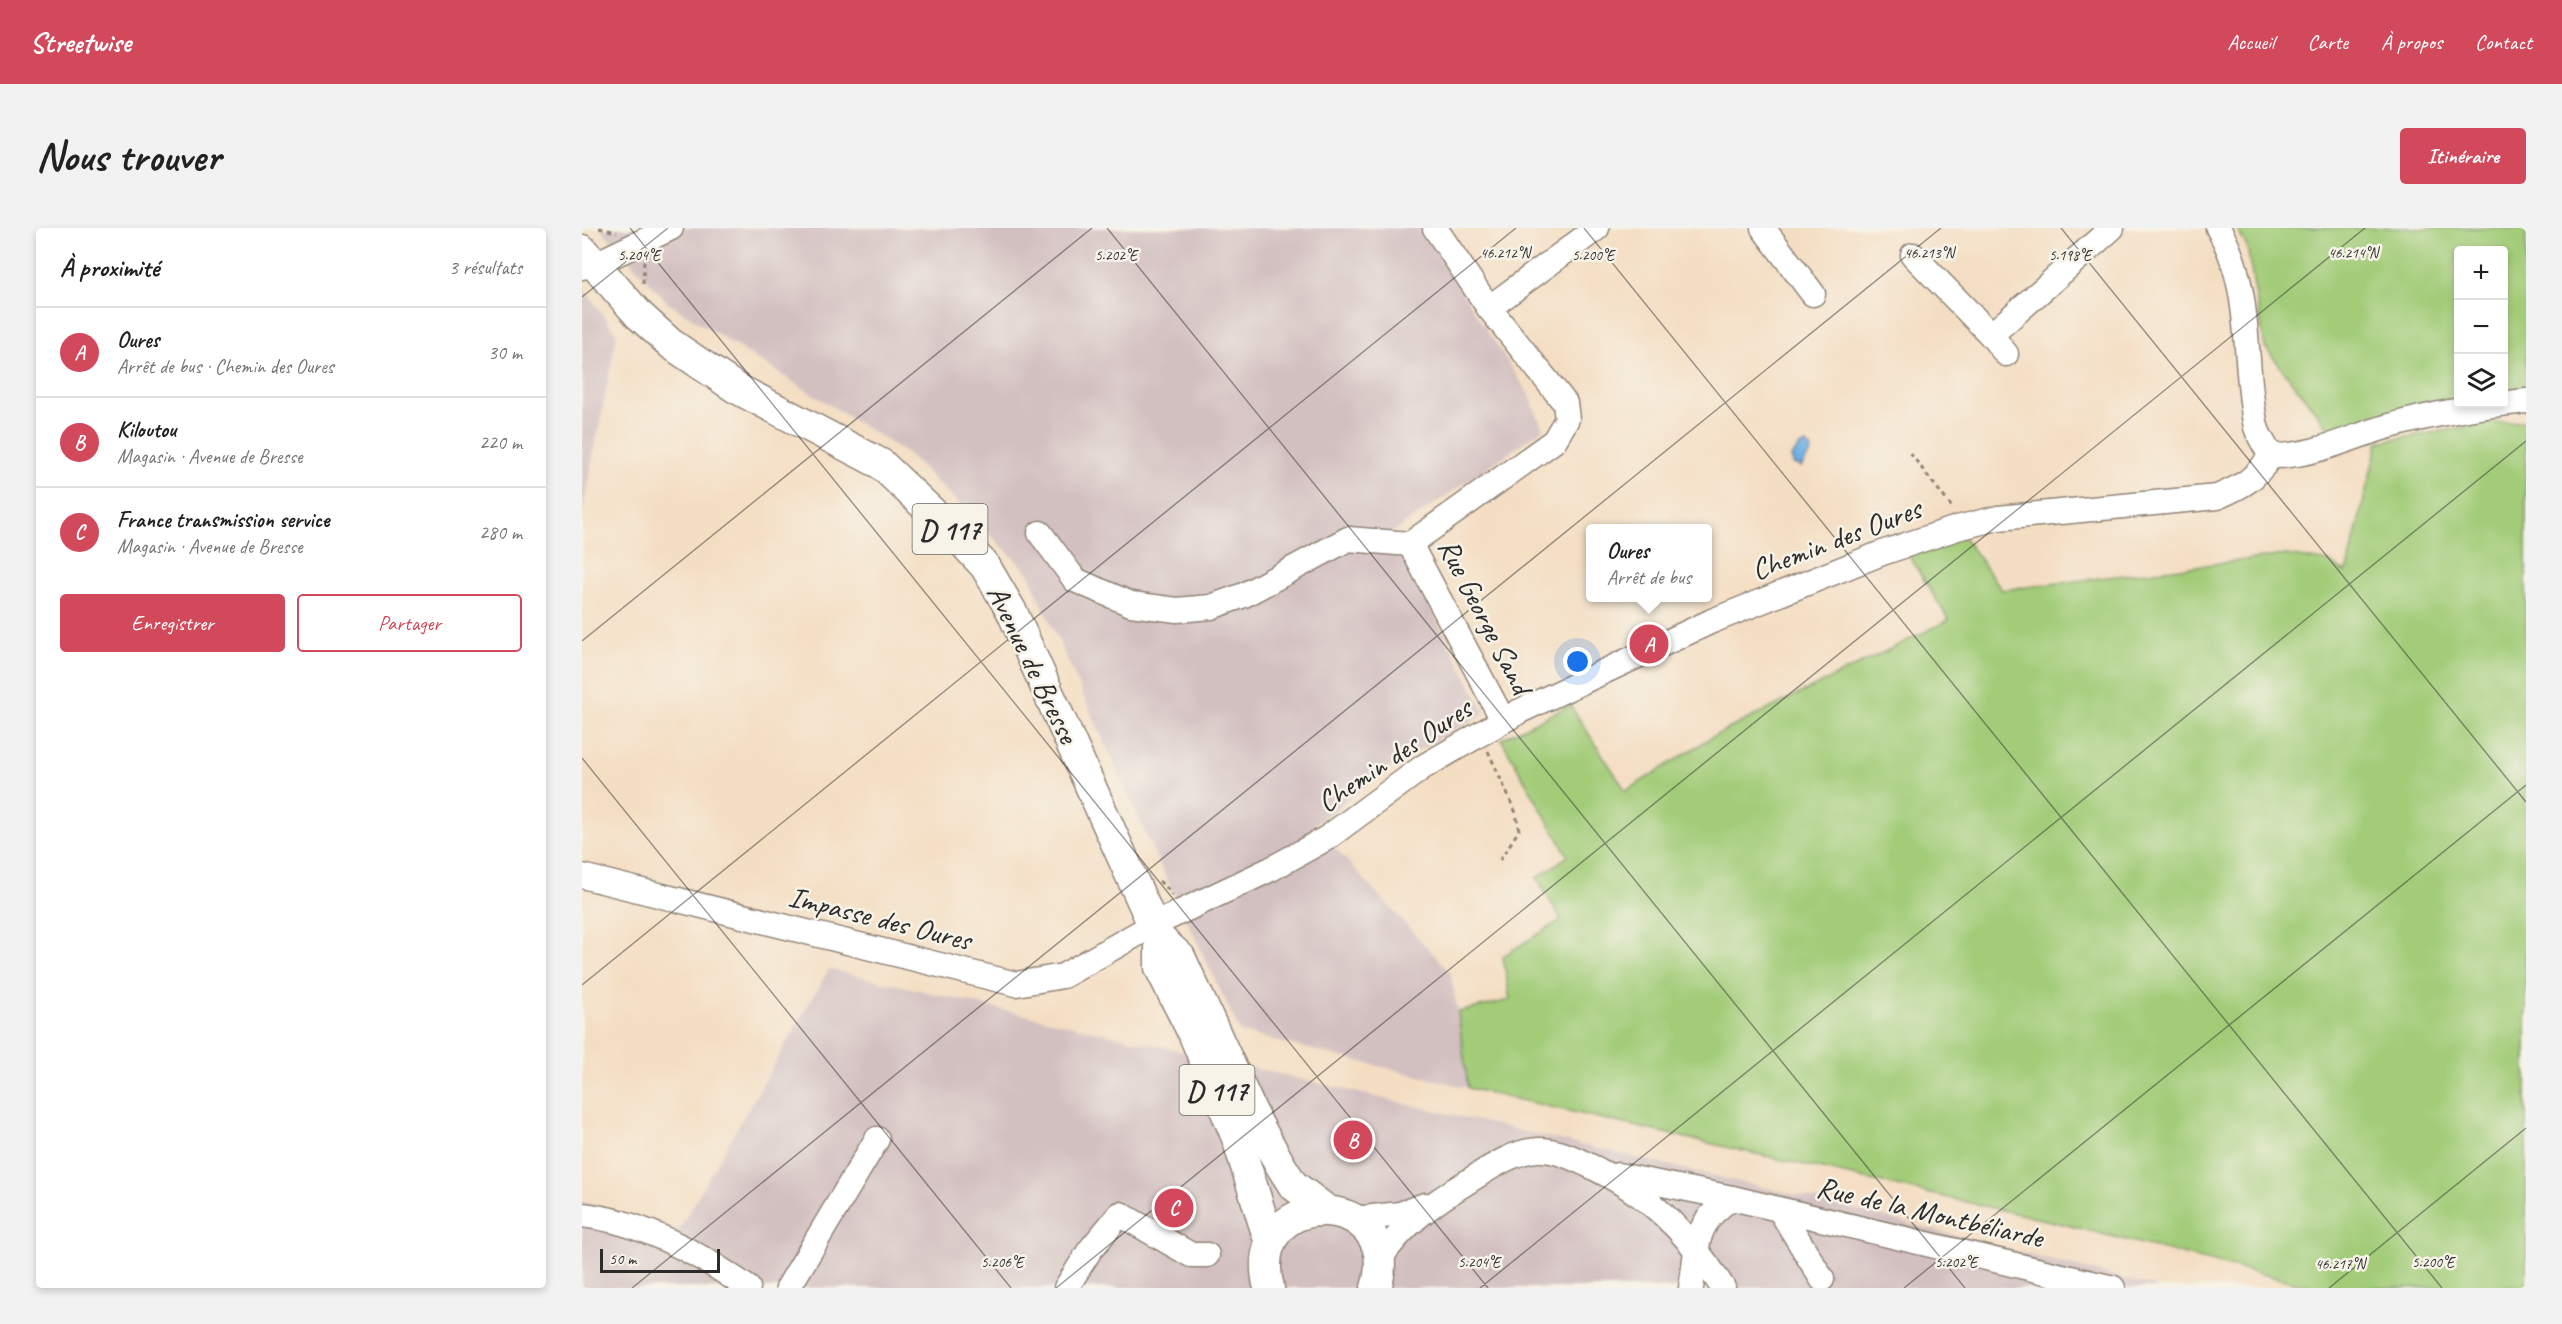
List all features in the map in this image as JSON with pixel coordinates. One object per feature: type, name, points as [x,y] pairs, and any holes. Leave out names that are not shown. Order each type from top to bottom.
[{"type":"main road","name":"Avenue de Bresse","points":[[586,261],[671,344],[736,387],[881,464],[957,536],[985,566],[1012,612],[1156,932],[1160,968],[1194,1035],[1237,1138],[1270,1243]]},
{"type":"main road","name":"Avenue de Bresse","points":[[1156,932],[1180,957],[1257,1121],[1281,1166],[1293,1185],[1325,1209]]},
{"type":"main road","points":[[1262,1283],[1270,1243],[1279,1229],[1293,1218],[1308,1211],[1325,1209],[1341,1212],[1355,1219],[1367,1230],[1376,1244],[1378,1274]]},
{"type":"street","points":[[586,261],[671,228]]},
{"type":"street","name":"Rue George Sand","points":[[1434,228],[1489,308],[1565,403],[1566,419],[1554,441],[1410,544],[1503,720]]},
{"type":"street","points":[[1489,308],[1597,228]]},
{"type":"street","points":[[1763,228],[1813,294]]},
{"type":"street","points":[[1991,335],[2112,228]]},
{"type":"street","points":[[2218,228],[2236,267],[2243,301],[2257,429],[2271,456],[2292,456],[2387,427],[2470,407],[2526,401]]},
{"type":"street","points":[[1913,255],[1991,335],[2006,354]]},
{"type":"street","name":"Chemin des Oures","points":[[1156,932],[1327,838],[1423,767],[1503,720],[1712,621],[1882,553],[1966,525],[1998,518],[2217,497],[2245,485],[2258,475],[2271,456]]},
{"type":"street","points":[[1040,533],[1075,579],[1131,604],[1177,610],[1211,607],[1244,595],[1348,539],[1410,544]]},
{"type":"street","name":"Impasse des Oures","points":[[582,876],[1016,984],[1063,976],[1156,932]]},
{"type":"street","points":[[788,1288],[877,1139]]},
{"type":"street","points":[[1378,1274],[1392,1242],[1421,1212],[1491,1168],[1537,1149],[1549,1150],[1575,1159],[1604,1172],[1634,1191],[1687,1236],[1723,1288]]},
{"type":"street","name":"Rue de la Montbéliarde","points":[[1604,1172],[1731,1198],[2113,1288]]},
{"type":"street","points":[[1355,1219],[1400,1214],[1444,1197]]},
{"type":"street","points":[[1691,1288],[1695,1248],[1702,1226],[1717,1208],[1731,1198]]},
{"type":"street","points":[[1780,1210],[1822,1279]]},
{"type":"street","points":[[1066,1288],[1089,1250],[1120,1214],[1191,1256],[1208,1255]]},
{"type":"street","points":[[582,1215],[636,1228],[676,1245],[723,1270],[748,1288]]},
{"type":"path","points":[[599,228],[621,234]]},
{"type":"path","points":[[644,261],[641,281],[645,287]]},
{"type":"path","points":[[1910,453],[1966,525]]},
{"type":"path","points":[[1480,733],[1516,813],[1519,830],[1500,860]]},
{"type":"path","points":[[1155,873],[1158,880],[1170,891]]},
{"type":"shaded area","points":[[600,228],[1420,228],[1530,396],[1543,429],[1392,533],[1485,713],[1397,762],[1314,825],[1450,972],[1468,1088],[1240,1032],[1160,865],[1027,571],[909,455],[668,303]]},
{"type":"shaded area","points":[[582,286],[617,334],[582,514]]},
{"type":"shaded area","points":[[829,969],[1813,1199],[2159,1288],[582,1288],[582,1201],[678,1231]]},
{"type":"green space","points":[[2237,228],[2526,228],[2526,389],[2508,392],[2508,246],[2454,246],[2454,401],[2333,434],[2265,347],[2247,247]]},
{"type":"green space","points":[[2526,421],[2526,1288],[2317,1288],[2059,1223],[1468,1088],[1458,1012],[1510,1000],[1503,956],[1561,920],[1537,878],[1568,856],[1501,739],[1570,705],[1626,791],[1712,737],[1949,620],[1906,551],[1963,536],[2002,590],[2286,555],[2329,562],[2346,573],[2378,442],[2489,423]]},
{"type":"water","points":[[1805,444],[1810,447],[1811,452],[1801,467],[1793,464],[1791,457],[1801,445]]},
{"type":"place","name":"Oures","points":[[1649,644]]},
{"type":"place","name":"Kiloutou","points":[[1353,1140]]},
{"type":"place","name":"France transmission service","points":[[1174,1208]]}]
